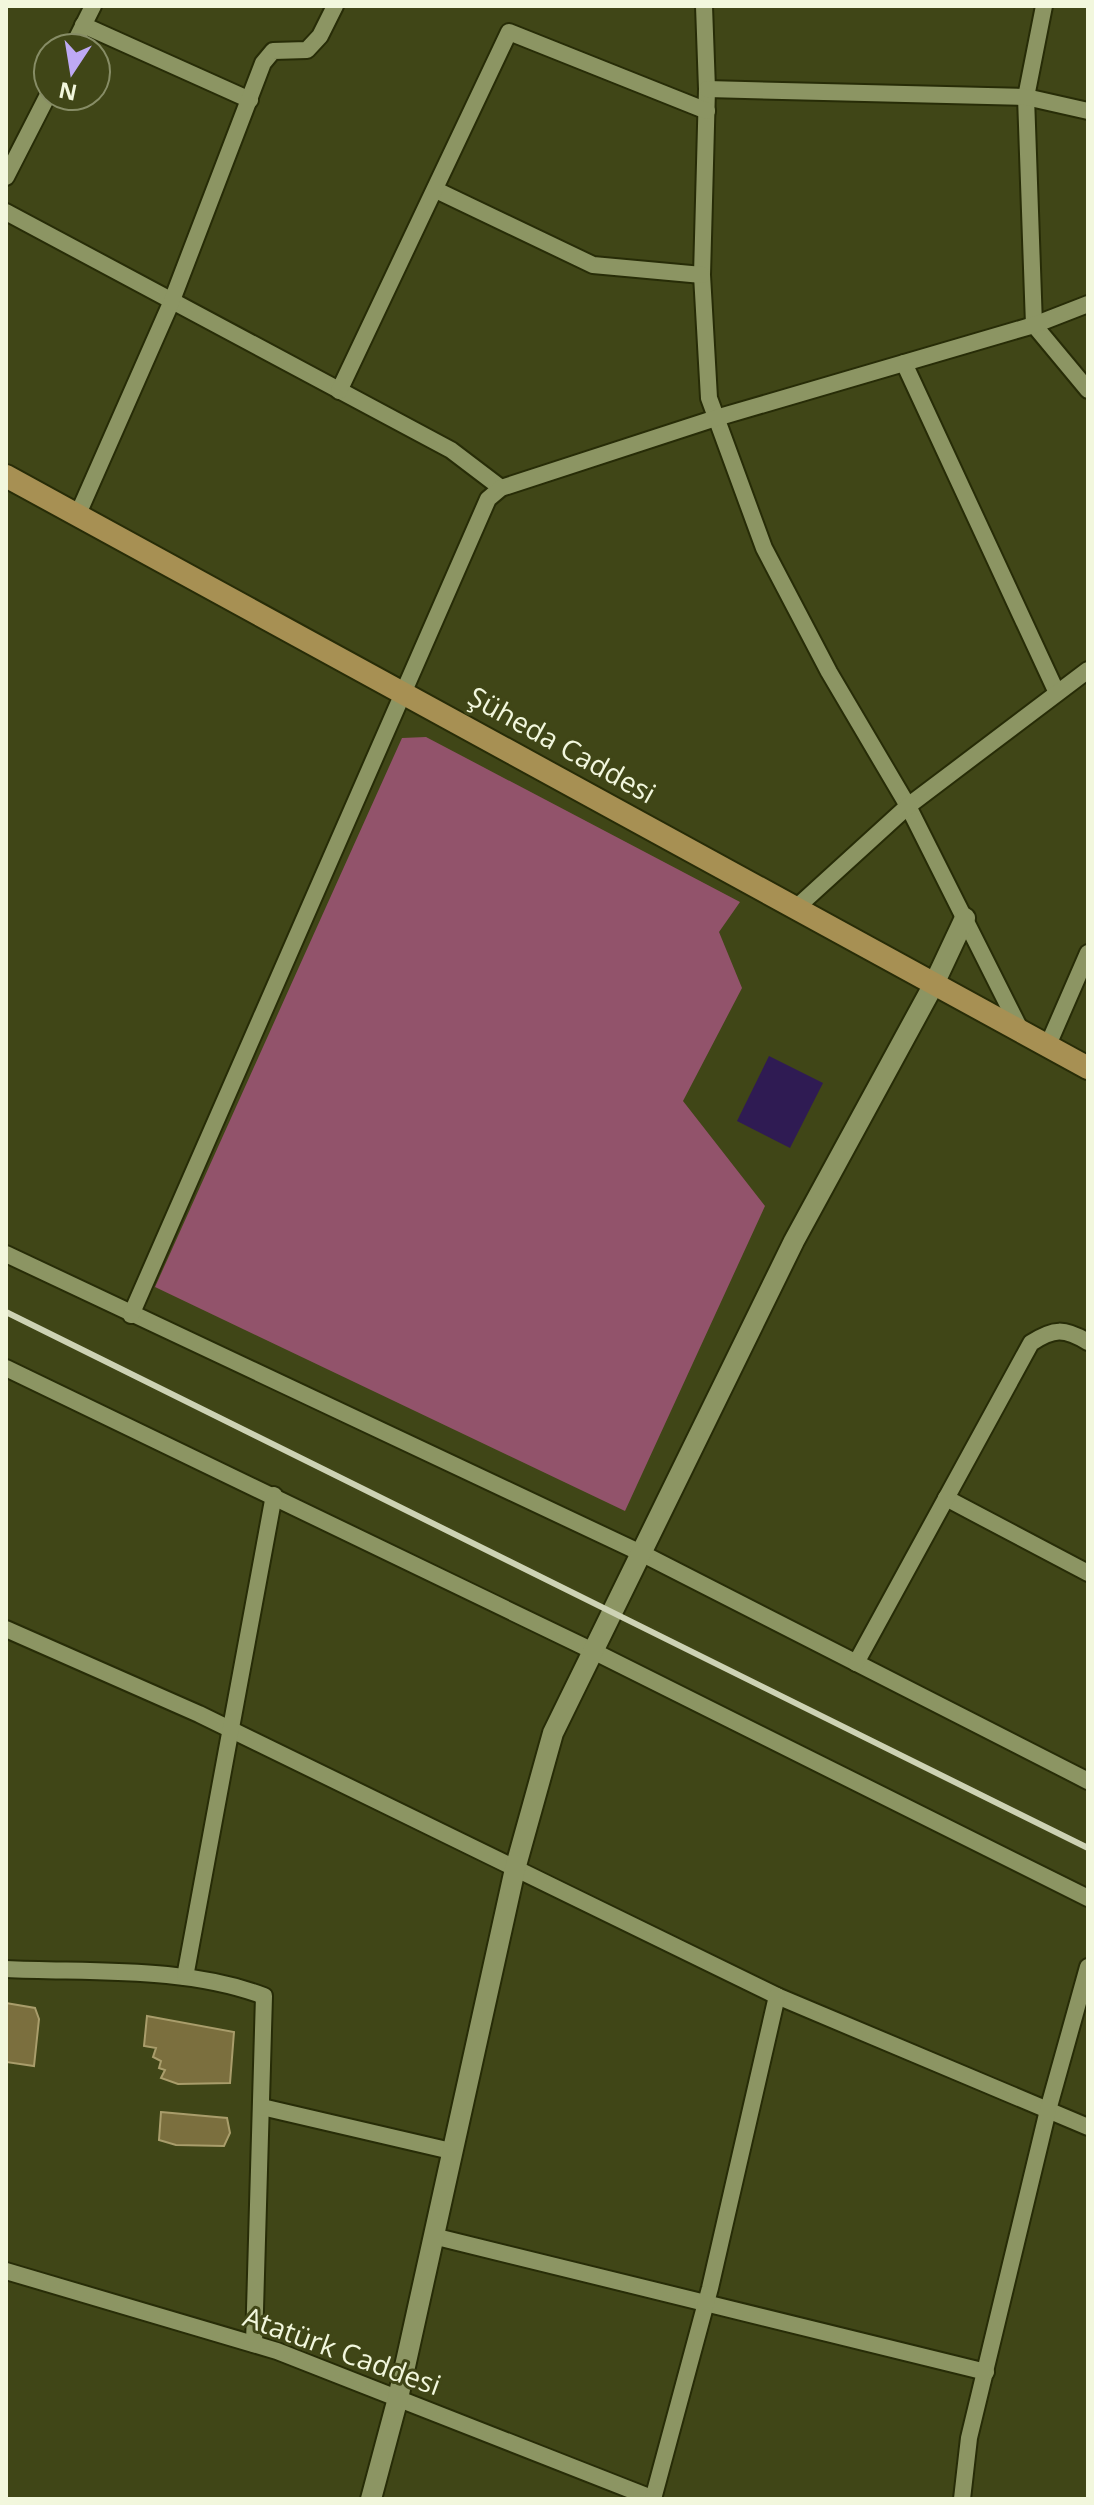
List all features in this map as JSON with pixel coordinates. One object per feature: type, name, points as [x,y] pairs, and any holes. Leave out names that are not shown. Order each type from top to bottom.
[{"type":"main road","name":"Şüheda Caddesi","points":[[6,476],[1088,1068]]},
{"type":"street","points":[[78,514],[171,303],[263,63],[273,51],[307,50],[320,36],[335,6]]},
{"type":"street","points":[[704,6],[707,111],[702,275],[709,398],[764,548],[829,672],[908,806],[1020,1029]]},
{"type":"street","points":[[1044,6],[1026,97],[1034,325],[1088,390]]},
{"type":"street","points":[[80,32],[91,7]]},
{"type":"street","points":[[83,25],[250,100]]},
{"type":"street","points":[[339,391],[509,32],[707,111]]},
{"type":"street","points":[[707,89],[1026,97],[1088,111]]},
{"type":"street","points":[[6,177],[39,112]]},
{"type":"street","points":[[436,190],[593,265],[702,275]]},
{"type":"street","points":[[6,212],[171,303],[451,450],[501,488]]},
{"type":"street","points":[[131,1315],[488,499],[501,488],[716,418],[1034,325],[1088,304]]},
{"type":"street","points":[[904,363],[1057,693]]},
{"type":"street","points":[[796,908],[908,806],[1088,670]]},
{"type":"street","points":[[371,2499],[398,2398],[515,1869],[553,1733],[794,1241],[934,984],[965,918]]},
{"type":"street","points":[[1048,1045],[1088,953]]},
{"type":"street","points":[[6,1254],[643,1554],[1088,1781]]},
{"type":"street","points":[[856,1663],[1031,1343],[1049,1332],[1067,1329],[1088,1342]]},
{"type":"street","points":[[6,1368],[593,1651],[1088,1898]]},
{"type":"street","points":[[185,1977],[228,1728],[274,1495]]},
{"type":"street","points":[[946,1498],[1088,1573]]},
{"type":"street","points":[[6,1629],[228,1728],[777,1996],[1088,2127]]},
{"type":"street","points":[[962,2499],[969,2438],[1048,2110],[1088,1967]]},
{"type":"street","points":[[6,1969],[185,1977],[234,1985],[264,1996],[254,2344]]},
{"type":"street","points":[[653,2499],[705,2305],[777,1996]]},
{"type":"street","points":[[262,2107],[451,2151]]},
{"type":"street","points":[[433,2236],[986,2372]]},
{"type":"street","name":"Atatürk Caddesi","points":[[6,2271],[254,2344],[653,2499]]},
{"type":"shaded area","points":[[426,737],[740,902],[719,932],[742,988],[683,1101],[765,1206],[625,1511],[155,1287],[402,738]]},
{"type":"shaded area","points":[[769,1056],[823,1083],[790,1148],[737,1121]]},
{"type":"building","points":[[6,2003],[35,2008],[39,2019],[34,2066],[6,2062]]},
{"type":"building","points":[[147,2016],[234,2032],[230,2083],[178,2084],[161,2078],[165,2070],[159,2068],[161,2061],[153,2057],[156,2048],[144,2046]]},
{"type":"building","points":[[161,2112],[227,2118],[230,2133],[224,2146],[176,2145],[159,2140]]},
{"type":"railway","points":[[6,1312],[1088,1848]]}]
